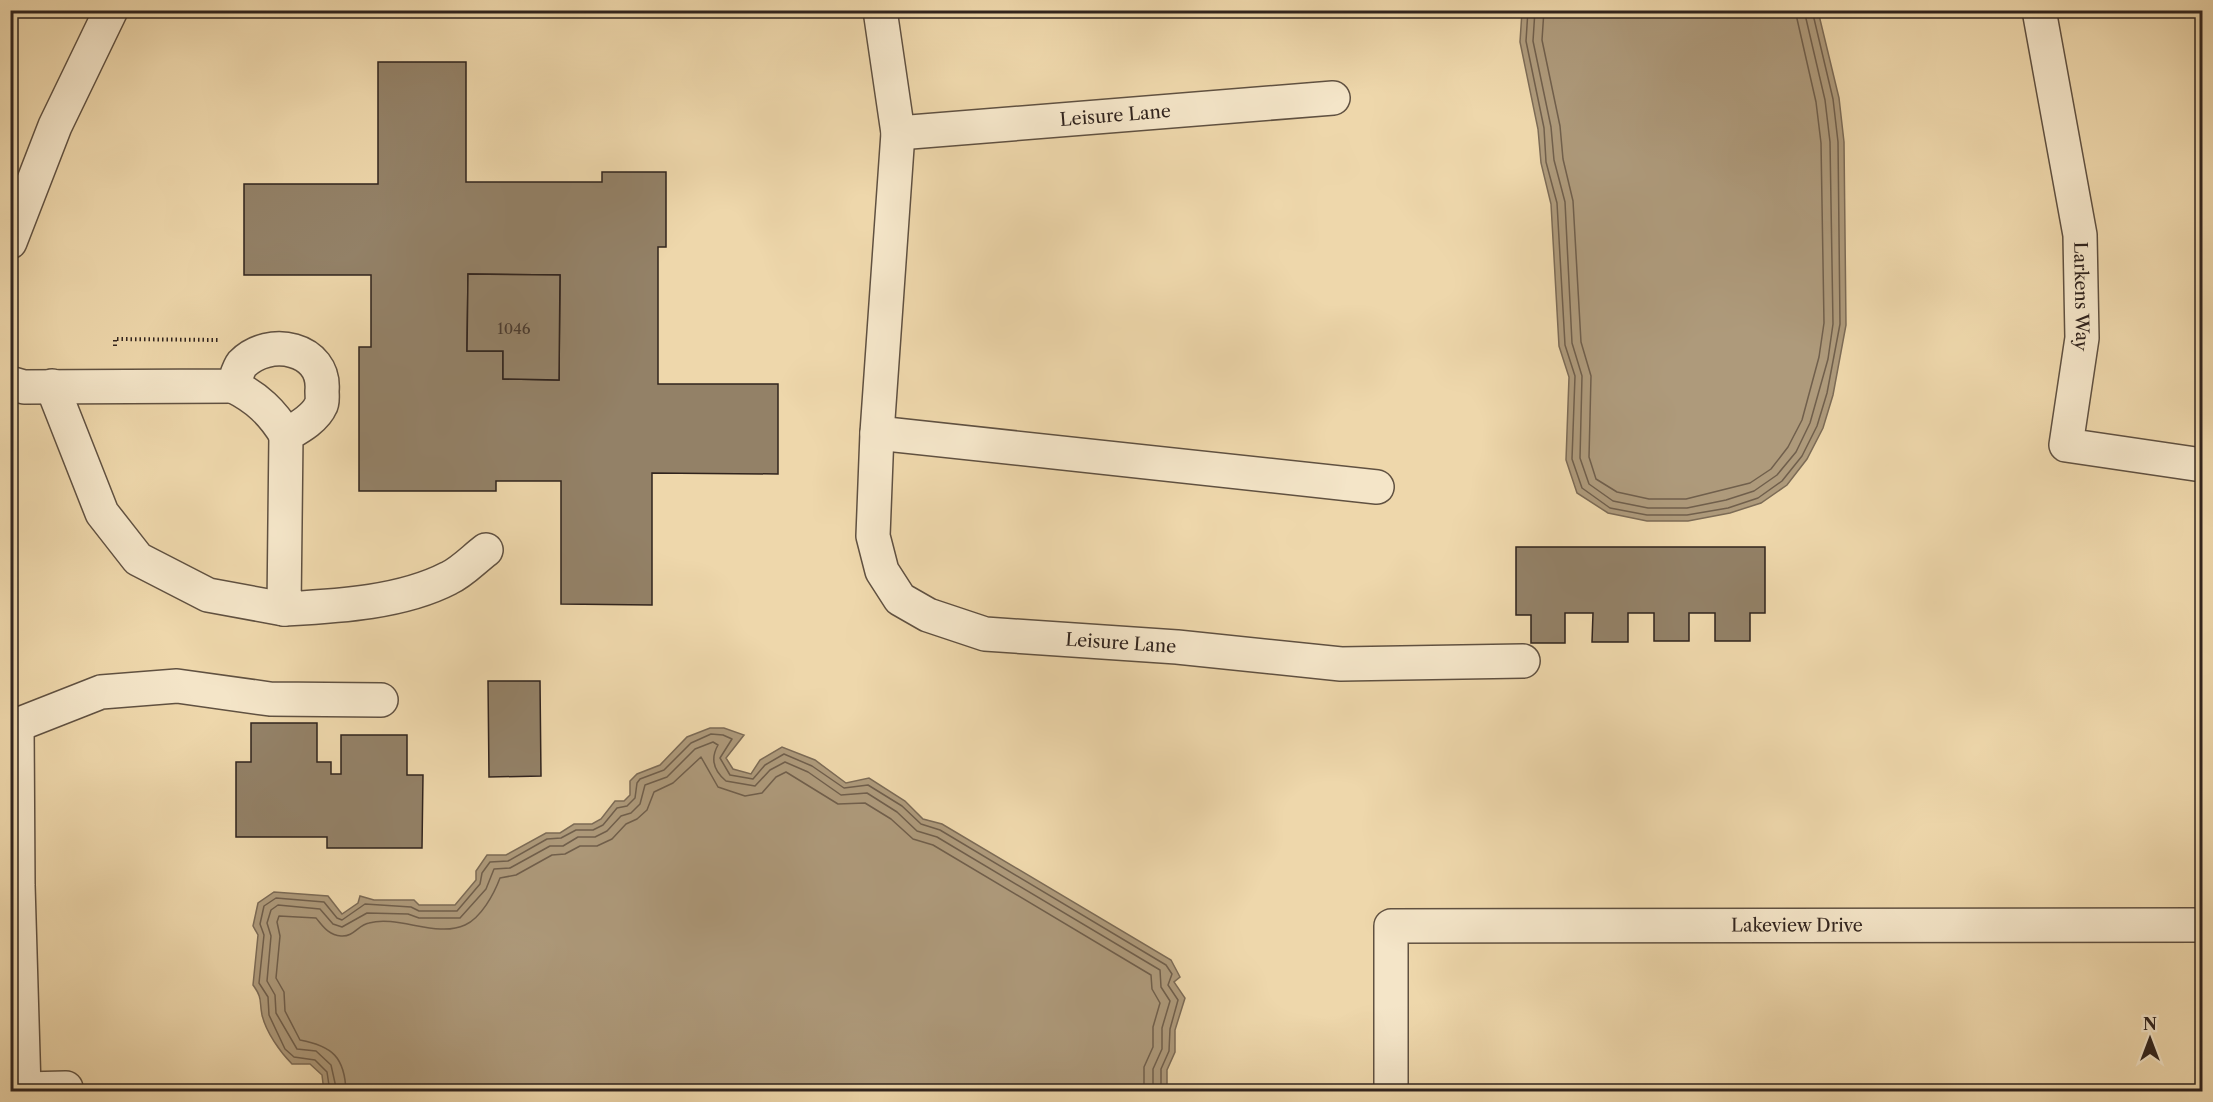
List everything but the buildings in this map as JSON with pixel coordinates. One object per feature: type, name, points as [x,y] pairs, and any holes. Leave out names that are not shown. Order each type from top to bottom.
[{"type":"street","points":[[10,242],[55,126],[111,10]]},
{"type":"street","name":"Leisure Lane","points":[[880,10],[898,133],[877,433],[873,536],[882,571],[900,599],[928,615],[985,634],[1177,647],[1341,664],[1523,661]]},
{"type":"street","name":"Larkens Way","points":[[2039,10],[2080,235],[2082,338],[2066,445],[2202,465]]},
{"type":"street","name":"Leisure Lane","points":[[898,133],[1333,98]]},
{"type":"street","points":[[233,386],[241,365],[263,349],[286,349],[309,358],[323,379],[321,405],[306,424],[286,435]]},
{"type":"street","points":[[10,383],[24,387],[233,386],[253,396],[275,416],[286,435],[284,609]]},
{"type":"street","points":[[52,386],[102,513],[138,559],[208,595],[284,609],[345,606],[406,593],[450,578],[486,550]]},
{"type":"street","points":[[877,433],[1377,487]]},
{"type":"street","points":[[66,1092],[66,1088],[17,1089],[18,885],[14,725],[101,692],[177,686],[270,699],[381,700]]},
{"type":"street","name":"Lakeview Drive","points":[[1391,1092],[1391,926],[2202,925]]},
{"type":"water","points":[[1522,11],[1818,11],[1839,98],[1844,142],[1846,325],[1833,395],[1823,428],[1807,459],[1787,485],[1761,503],[1730,513],[1688,521],[1647,521],[1608,513],[1577,493],[1566,460],[1569,377],[1559,346],[1551,204],[1541,163],[1538,129],[1520,42]]},
{"type":"water","points":[[710,728],[724,728],[744,735],[726,758],[733,769],[751,774],[760,760],[782,747],[815,760],[846,783],[869,778],[905,801],[923,819],[942,824],[1171,960],[1180,977],[1174,982],[1185,998],[1175,1030],[1175,1052],[1167,1070],[1167,1091],[324,1092],[322,1075],[310,1064],[292,1064],[278,1048],[264,1021],[259,997],[253,985],[258,935],[253,926],[258,903],[274,892],[328,896],[342,914],[358,903],[360,896],[374,900],[414,900],[419,905],[455,905],[476,880],[476,871],[487,855],[506,855],[546,833],[560,833],[574,824],[592,824],[601,819],[615,801],[624,801],[630,795],[630,781],[637,774],[660,765],[687,737]]}]
